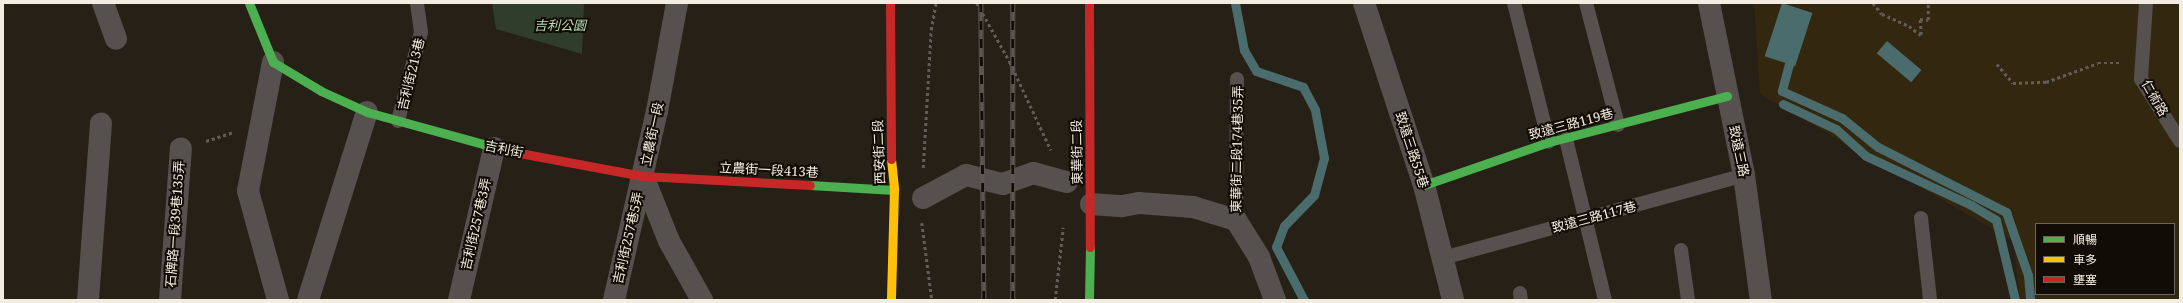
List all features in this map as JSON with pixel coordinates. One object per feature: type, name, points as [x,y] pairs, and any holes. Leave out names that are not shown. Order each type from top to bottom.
[{"type":"street","points":[[103,3],[116,39]]},
{"type":"street","points":[[248,3],[273,62],[248,191],[278,300]]},
{"type":"street","name":"立農街一段","points":[[677,3],[657,111],[643,176],[669,241],[694,283],[702,300]]},
{"type":"street","name":"西安街二段","points":[[890,3],[891,172],[894,190],[891,300]]},
{"type":"street","name":"東華街二段","points":[[1089,3],[1091,204],[1089,300]]},
{"type":"street","name":"致遠三路55巷","points":[[1364,3],[1424,185],[1453,300]]},
{"type":"street","name":"致遠三路","points":[[1709,3],[1744,175],[1761,300]]},
{"type":"street","name":"吉利街","points":[[273,62],[321,90],[367,112],[494,148],[643,176]]},
{"type":"street","name":"致遠三路119巷","points":[[1424,185],[1549,142],[1566,139],[1727,96]]},
{"type":"street","points":[[308,300],[367,112]]},
{"type":"street","points":[[88,300],[101,123]]},
{"type":"street","name":"石牌路一段39巷135弄","points":[[170,300],[181,148]]},
{"type":"street","name":"吉利街257巷3弄","points":[[459,300],[494,148]]},
{"type":"street","points":[[922,198],[966,175],[1003,184],[1033,173],[1067,182]]},
{"type":"street","name":"立農街一段413巷","points":[[643,176],[894,190]]},
{"type":"street","name":"吉利街257巷5弄","points":[[614,300],[643,176]]},
{"type":"street","points":[[1091,204],[1122,206],[1139,204],[1193,207],[1236,220],[1259,257],[1275,300]]},
{"type":"lane","name":"吉利街213巷","points":[[398,121],[421,32],[417,3]]},
{"type":"lane","points":[[1514,3],[1549,142]]},
{"type":"lane","points":[[1586,3],[1618,125]]},
{"type":"lane","name":"仁術路","points":[[2146,3],[2144,62],[2141,79],[2180,141]]},
{"type":"lane","name":"東華街二段174巷35弄","points":[[1236,220],[1237,79]]},
{"type":"lane","points":[[1566,139],[1604,300]]},
{"type":"lane","name":"致遠三路117巷","points":[[1443,258],[1744,175]]},
{"type":"lane","points":[[1921,218],[1930,300]]},
{"type":"lane","points":[[1681,250],[1688,300]]},
{"type":"path","points":[[932,300],[922,226],[922,198],[931,30],[936,3]]},
{"type":"path","points":[[1873,3],[1882,14],[1909,26],[1921,35],[1920,20],[1928,20],[1928,3]]},
{"type":"path","points":[[1997,64],[2013,83],[2046,82],[2098,63],[2144,62]]},
{"type":"path","points":[[181,148],[261,124]]},
{"type":"shaded area","points":[[1754,3],[2180,3],[2180,300],[2020,300],[2013,241],[1760,94]]},
{"type":"green space","name":"吉利公園","points":[[492,3],[584,3],[582,54],[496,29]]},
{"type":"water","points":[[1782,3],[1812,13],[1795,66],[1765,56]]},
{"type":"water","points":[[1887,41],[1921,70],[1911,82],[1877,53]]},
{"type":"waterway","points":[[1235,3],[1244,50],[1256,71],[1303,87],[1315,110],[1324,158],[1314,195],[1284,226],[1276,247],[1304,300]]},
{"type":"waterway","points":[[1789,64],[1782,91],[1842,118],[1878,147],[2006,212],[2028,275],[2030,300]]},
{"type":"waterway","points":[[1783,104],[1836,129],[1866,156],[1971,205],[1996,220],[2015,300]]},
{"type":"railway","points":[[981,3],[984,300]]},
{"type":"railway","points":[[1013,3],[1013,300]]},
{"type":"traffic: fast","points":[[249,3],[273,62],[321,91],[367,112],[509,151]]},
{"type":"traffic: fast","points":[[1424,185],[1549,142],[1727,96]]},
{"type":"traffic: fast","points":[[810,185],[894,190]]},
{"type":"traffic: fast","points":[[1089,300],[1090,247]]},
{"type":"traffic: slow","points":[[891,159],[894,190],[891,300]]},
{"type":"traffic: jam","points":[[890,3],[891,159]]},
{"type":"traffic: jam","points":[[1089,3],[1090,247]]},
{"type":"traffic: jam","points":[[509,151],[643,176],[810,185]]}]
